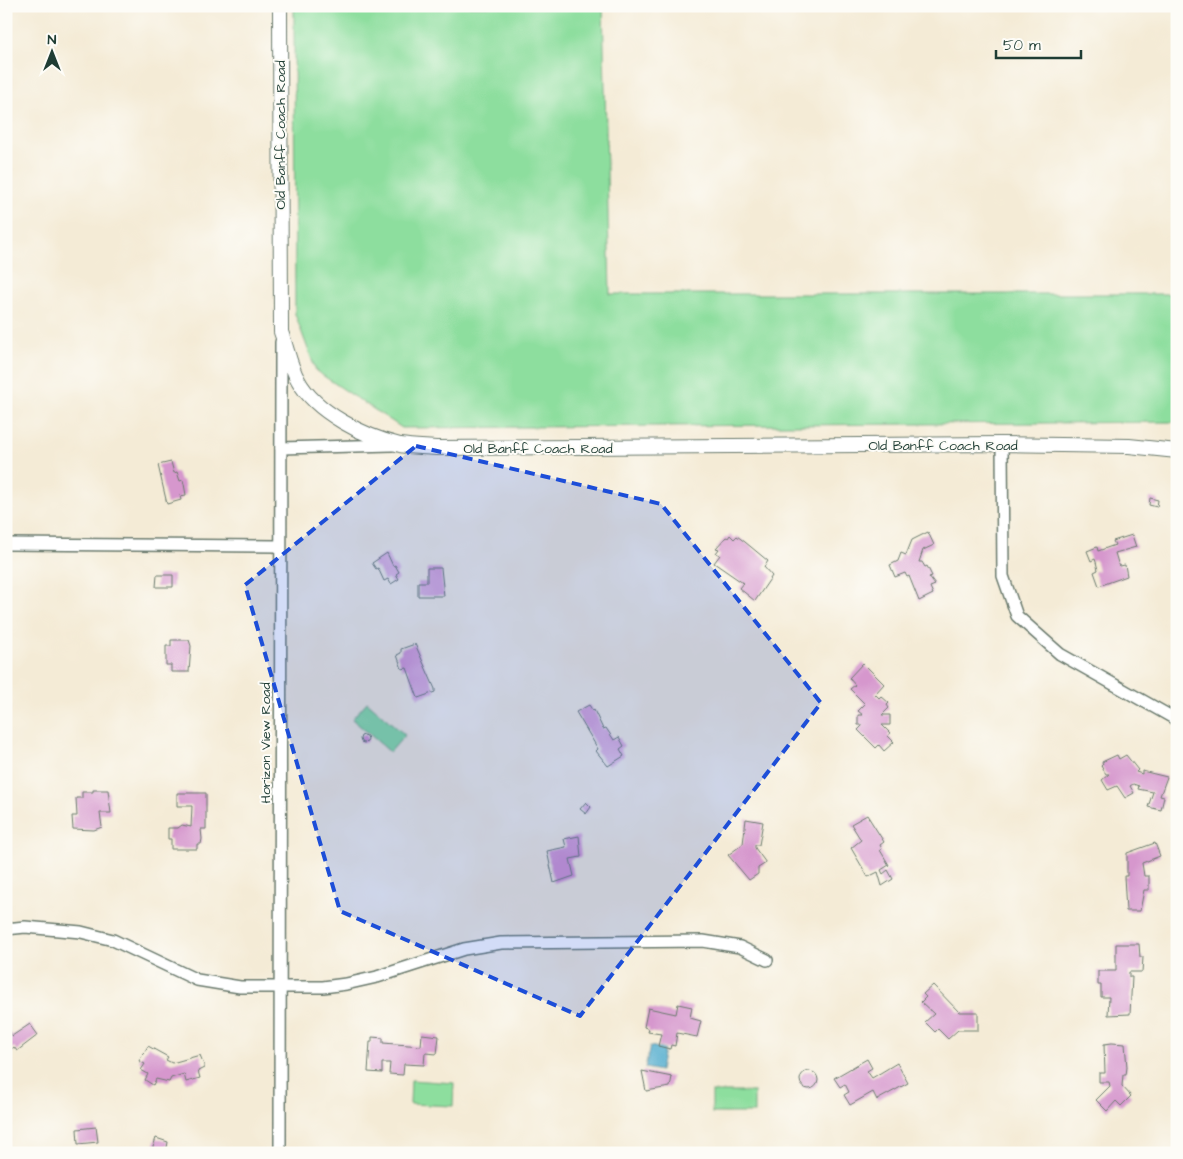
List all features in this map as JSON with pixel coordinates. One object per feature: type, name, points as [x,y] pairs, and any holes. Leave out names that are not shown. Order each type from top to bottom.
[{"type":"main road","name":"Old Banff Coach Road","points":[[280,6],[281,332],[298,380],[313,398],[336,416],[367,435],[401,445],[497,448],[1002,444],[1129,446],[1177,451]]},
{"type":"street","name":"Horizon View Road","points":[[280,1153],[279,546],[281,332]]},
{"type":"street","points":[[1002,444],[1003,576],[1017,616],[1060,654],[1177,720]]},
{"type":"street","points":[[281,448],[401,445]]},
{"type":"street","points":[[6,544],[279,546]]},
{"type":"street","points":[[6,929],[25,927],[81,932],[113,940],[197,980],[240,987],[346,984],[377,977],[464,949],[501,942],[703,941],[740,947],[767,960]]},
{"type":"highlighted area","points":[[416,446],[661,504],[821,703],[580,1016],[340,911],[245,585]]},
{"type":"green space","points":[[294,6],[603,6],[610,294],[1177,294],[1177,422],[402,428],[316,371],[295,314]]},
{"type":"green space","points":[[367,702],[405,735],[390,752],[352,719]]},
{"type":"green space","points":[[411,1080],[454,1083],[453,1106],[410,1104]]},
{"type":"green space","points":[[712,1092],[754,1092],[754,1113],[712,1113]]},
{"type":"water","points":[[650,1046],[664,1049],[660,1071],[645,1068]]},
{"type":"building","points":[[171,462],[174,473],[177,472],[180,481],[183,480],[186,495],[180,496],[181,500],[167,504],[158,465]]},
{"type":"building","points":[[1150,498],[1158,500],[1157,507],[1149,505]]},
{"type":"building","points":[[928,532],[934,545],[923,550],[919,562],[922,562],[925,567],[927,566],[932,576],[929,577],[935,585],[930,587],[933,594],[919,601],[909,576],[907,577],[905,573],[895,577],[890,565],[898,561],[901,553],[906,555],[912,540]]},
{"type":"building","points":[[730,535],[734,539],[737,536],[768,561],[764,567],[772,576],[755,601],[739,588],[743,583],[714,563],[720,555],[716,553],[719,549],[716,548]]},
{"type":"building","points":[[1132,535],[1136,547],[1115,553],[1120,566],[1125,565],[1127,576],[1099,586],[1094,572],[1098,570],[1095,559],[1091,561],[1087,551],[1097,547],[1098,551],[1115,545],[1113,541]]},
{"type":"building","points":[[387,553],[393,566],[395,565],[399,572],[396,574],[399,579],[391,584],[388,579],[384,581],[378,568],[376,569],[372,563]]},
{"type":"building","points":[[427,568],[441,568],[444,596],[418,596],[418,582],[427,582]]},
{"type":"building","points":[[157,575],[173,575],[173,587],[156,587]]},
{"type":"building","points":[[171,640],[189,640],[191,646],[189,672],[171,672],[171,665],[166,665],[166,646],[171,646]]},
{"type":"building","points":[[415,644],[435,689],[435,692],[418,698],[407,668],[402,669],[397,655],[401,653],[401,649]]},
{"type":"building","points":[[863,663],[884,684],[875,694],[879,698],[881,696],[889,703],[887,705],[889,708],[882,715],[890,715],[890,725],[882,725],[890,733],[888,736],[894,742],[884,751],[879,745],[876,748],[858,730],[863,725],[858,725],[858,715],[863,715],[858,711],[865,704],[850,689],[855,685],[849,678]]},
{"type":"building","points":[[589,705],[594,710],[603,729],[606,728],[614,740],[619,737],[624,746],[620,749],[624,756],[608,766],[596,751],[598,749],[576,712]]},
{"type":"building","points":[[364,735],[368,739],[364,743],[360,739]]},
{"type":"building","points":[[1117,755],[1119,759],[1126,755],[1138,770],[1136,772],[1142,774],[1142,771],[1167,777],[1160,796],[1164,797],[1161,810],[1148,807],[1153,792],[1138,789],[1139,786],[1133,784],[1130,786],[1134,793],[1125,798],[1117,786],[1108,790],[1102,780],[1109,774],[1106,774],[1101,766],[1102,762]]},
{"type":"building","points":[[93,790],[108,790],[111,813],[100,813],[102,827],[94,830],[73,829],[72,816],[77,816],[76,798],[82,798],[82,792],[93,792]]},
{"type":"building","points":[[177,793],[206,793],[206,829],[201,829],[201,844],[197,844],[197,849],[171,849],[171,839],[168,839],[168,828],[178,828],[182,825],[191,827],[192,806],[177,806]]},
{"type":"building","points":[[586,802],[591,807],[586,814],[580,809]]},
{"type":"building","points":[[867,815],[884,842],[880,845],[882,849],[880,850],[889,865],[881,870],[883,874],[888,870],[893,879],[882,886],[878,872],[868,877],[851,848],[861,840],[851,824]]},
{"type":"building","points":[[746,819],[763,822],[759,845],[755,845],[755,848],[766,863],[758,868],[758,874],[749,880],[728,855],[743,844]]},
{"type":"building","points":[[579,836],[581,857],[570,859],[574,876],[554,883],[547,851],[566,847],[564,839]]},
{"type":"building","points":[[1155,843],[1160,856],[1142,863],[1144,876],[1149,876],[1149,890],[1144,890],[1140,911],[1126,911],[1124,876],[1127,876],[1127,853]]},
{"type":"building","points":[[1116,944],[1139,944],[1140,957],[1143,957],[1142,972],[1129,972],[1129,977],[1132,977],[1130,1014],[1108,1015],[1109,997],[1101,997],[1101,985],[1098,985],[1098,971],[1116,971]]},
{"type":"building","points":[[933,985],[959,1012],[978,1012],[978,1030],[958,1030],[948,1039],[938,1029],[935,1032],[925,1022],[934,1014],[921,1002],[926,997],[923,994]]},
{"type":"building","points":[[678,1004],[692,1007],[690,1018],[701,1021],[697,1037],[677,1033],[675,1046],[671,1045],[670,1049],[658,1046],[661,1034],[648,1032],[649,1029],[644,1027],[648,1008],[676,1014]]},
{"type":"building","points":[[6,1024],[12,1036],[30,1024],[38,1035],[17,1051],[14,1047],[6,1053]]},
{"type":"building","points":[[422,1034],[439,1036],[437,1054],[425,1053],[424,1065],[404,1064],[403,1075],[389,1074],[390,1063],[382,1063],[382,1073],[368,1072],[372,1037],[383,1038],[383,1043],[421,1046]]},
{"type":"building","points":[[1104,1044],[1125,1044],[1127,1067],[1126,1075],[1123,1075],[1122,1086],[1131,1096],[1121,1106],[1116,1101],[1107,1111],[1096,1100],[1110,1086],[1109,1082],[1099,1082],[1099,1073],[1105,1073]]},
{"type":"building","points":[[148,1046],[168,1057],[166,1060],[172,1063],[200,1055],[204,1068],[198,1071],[200,1078],[186,1082],[184,1074],[171,1078],[169,1082],[156,1079],[153,1085],[145,1080],[148,1074],[141,1070],[145,1064],[139,1061]]},
{"type":"building","points":[[867,1059],[872,1068],[867,1071],[872,1078],[897,1063],[908,1083],[877,1100],[873,1092],[850,1105],[844,1095],[849,1092],[845,1084],[840,1087],[834,1078]]},
{"type":"building","points":[[642,1071],[672,1077],[670,1087],[646,1091]]},
{"type":"building","points":[[809,1071],[815,1074],[818,1080],[815,1086],[809,1089],[803,1086],[800,1080],[803,1074]]},
{"type":"building","points":[[96,1127],[98,1142],[78,1144],[77,1129]]},
{"type":"building","points":[[156,1138],[168,1142],[166,1153],[151,1153]]}]
